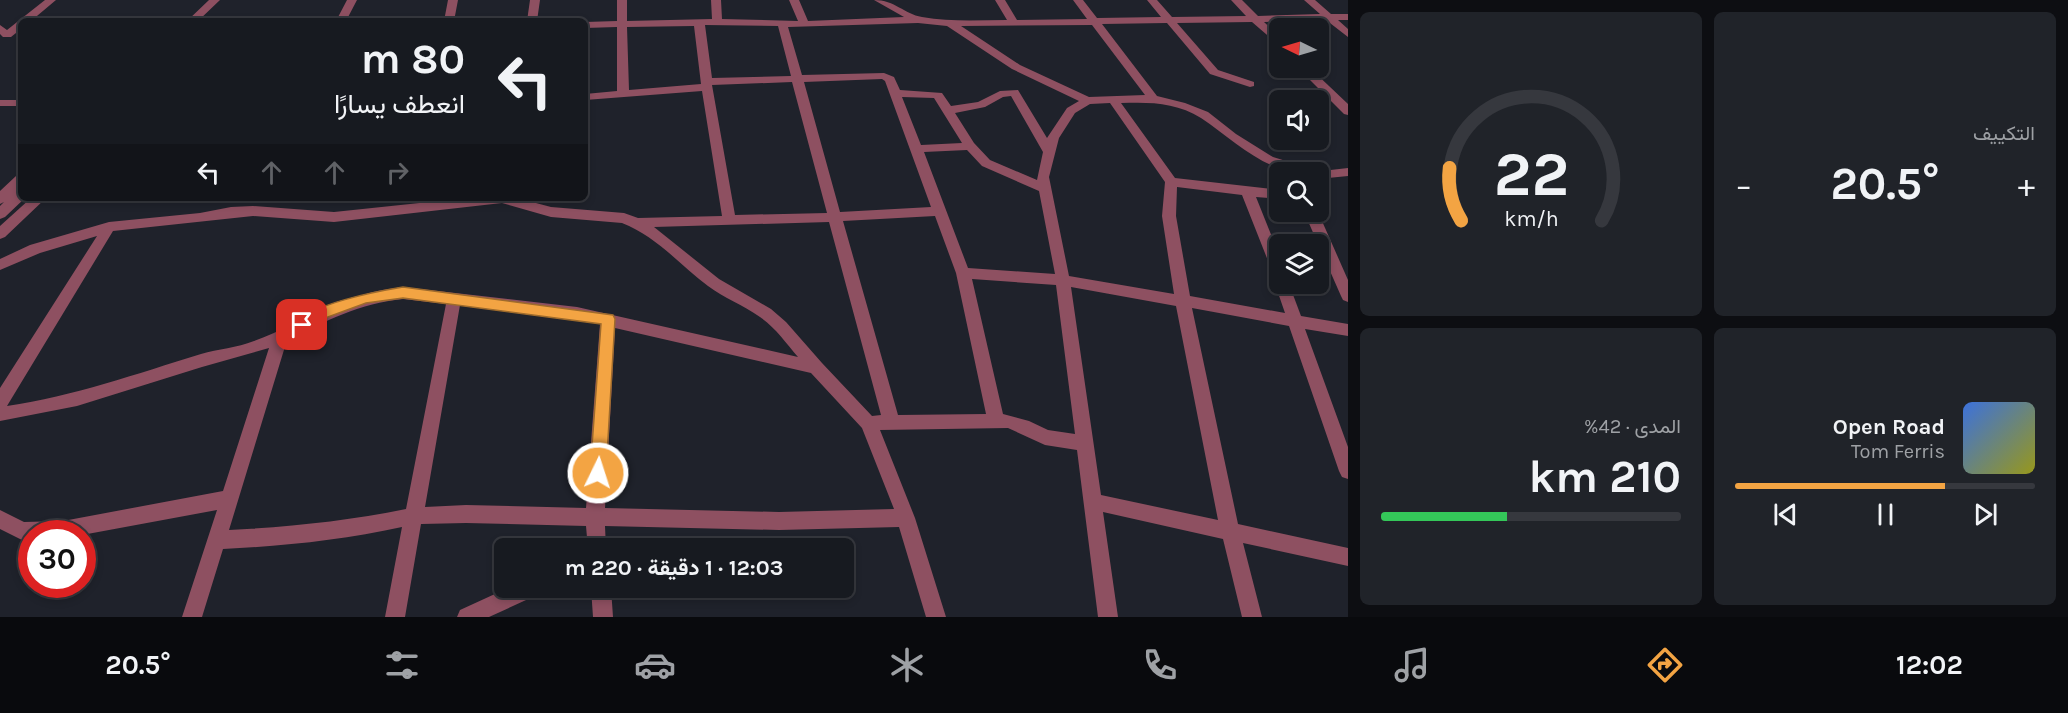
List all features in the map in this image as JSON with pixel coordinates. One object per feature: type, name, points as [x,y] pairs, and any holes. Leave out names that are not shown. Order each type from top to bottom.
[{"type":"street","points":[[29,18],[51,0]]},
{"type":"street","points":[[199,18],[203,0]]},
{"type":"street","points":[[200,18],[215,0]]},
{"type":"street","points":[[200,18],[227,0]]},
{"type":"street","points":[[343,18],[352,0]]},
{"type":"street","points":[[450,18],[453,0]]},
{"type":"street","points":[[533,18],[536,0]]},
{"type":"street","points":[[622,0],[623,95]]},
{"type":"street","points":[[716,0],[717,22]]},
{"type":"street","points":[[794,0],[804,24]]},
{"type":"street","points":[[879,0],[918,20]]},
{"type":"street","points":[[1000,0],[1014,22]]},
{"type":"street","points":[[1078,0],[1153,98]]},
{"type":"street","points":[[1152,0],[1214,72],[1250,84]]},
{"type":"street","points":[[1236,0],[1269,33]]},
{"type":"street","points":[[1309,0],[1348,34]]},
{"type":"street","points":[[588,25],[699,22],[804,24],[918,20],[950,23],[1348,17]]},
{"type":"street","points":[[699,22],[729,220]]},
{"type":"street","points":[[950,23],[1000,59],[1055,88],[1088,101],[1153,98],[1193,109],[1273,162]]},
{"type":"street","points":[[782,24],[891,422]]},
{"type":"street","points":[[2,33],[18,25]]},
{"type":"street","points":[[2,33],[18,35]]},
{"type":"street","points":[[588,97],[623,95],[707,84],[798,78],[884,76],[890,79],[963,273],[996,420]]},
{"type":"street","points":[[1314,78],[1348,111]]},
{"type":"street","points":[[948,110],[981,105],[1008,91],[1014,92],[1049,151]]},
{"type":"street","points":[[895,93],[934,93],[938,95],[970,146],[986,162],[996,169],[1044,188]]},
{"type":"street","points":[[1113,100],[1171,182],[1169,216],[1183,301],[1230,531],[1251,617]]},
{"type":"street","points":[[1088,101],[1071,111],[1053,138],[1044,168],[1044,188],[1063,280],[1108,617]]},
{"type":"street","points":[[0,103],[18,103]]},
{"type":"street","points":[[915,149],[970,146]]},
{"type":"street","points":[[1329,174],[1348,172]]},
{"type":"street","points":[[0,199],[18,182]]},
{"type":"street","points":[[1171,182],[1269,194]]},
{"type":"street","points":[[1247,192],[1269,249]]},
{"type":"street","points":[[0,214],[18,197]]},
{"type":"street","points":[[0,234],[36,201]]},
{"type":"street","points":[[231,212],[236,201]]},
{"type":"street","points":[[0,265],[35,249],[109,227],[254,211],[334,218],[483,201]]},
{"type":"street","points":[[508,201],[551,212],[624,218],[637,223],[657,236],[714,284],[766,313],[782,326],[816,368],[868,423],[906,518],[936,617]]},
{"type":"street","points":[[637,223],[834,217],[940,211]]},
{"type":"street","points":[[1315,222],[1348,296]]},
{"type":"street","points":[[0,402],[109,227]]},
{"type":"street","points":[[963,273],[1063,280],[1348,330]]},
{"type":"street","points":[[0,414],[63,403],[143,381],[211,357],[258,347],[323,313],[365,298],[403,292],[608,319],[816,368]]},
{"type":"street","points":[[1286,294],[1348,471]]},
{"type":"street","points":[[395,617],[454,299]]},
{"type":"street","points":[[596,538],[595,517],[608,319]]},
{"type":"street","points":[[192,617],[281,336]]},
{"type":"street","points":[[868,423],[996,420],[1021,425],[1045,437],[1084,444]]},
{"type":"street","points":[[0,519],[11,527],[33,532],[63,530],[228,499]]},
{"type":"street","points":[[1091,501],[1348,557]]},
{"type":"street","points":[[216,540],[323,532],[413,516],[466,514],[779,521],[906,518]]},
{"type":"street","points":[[467,617],[508,598]]},
{"type":"street","points":[[602,598],[603,617]]},
{"type":"route","points":[[302,325],[342,305],[365,298],[403,292],[577,313],[608,319],[598,473]]}]
